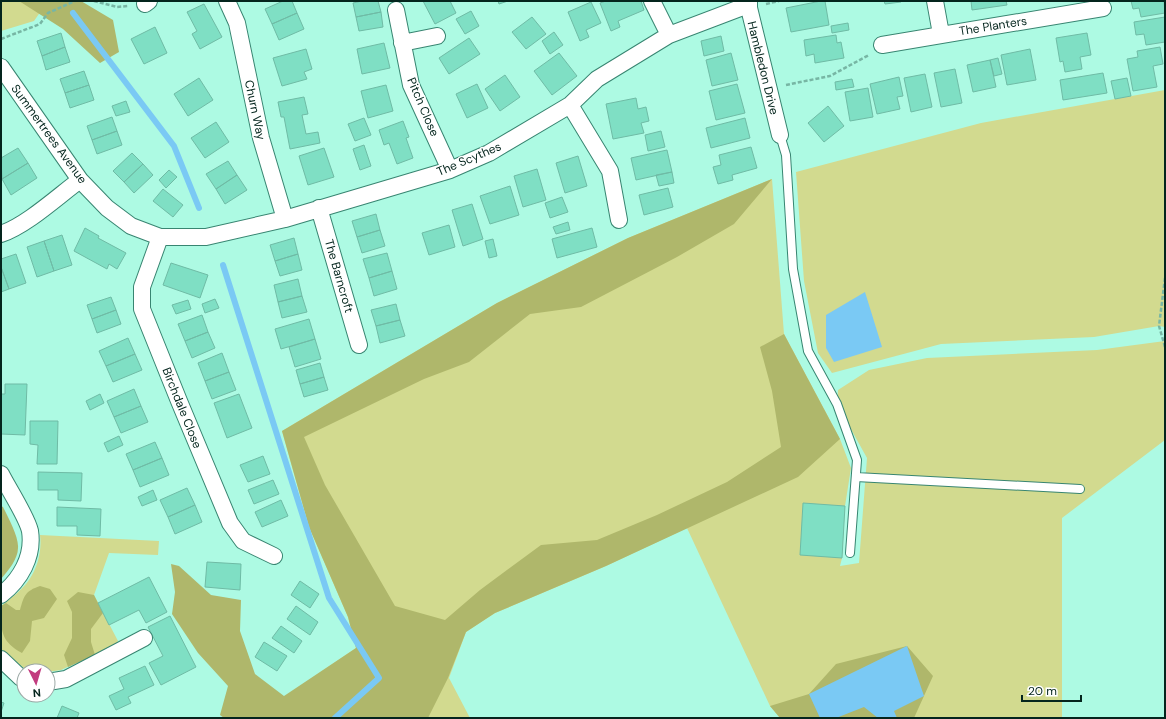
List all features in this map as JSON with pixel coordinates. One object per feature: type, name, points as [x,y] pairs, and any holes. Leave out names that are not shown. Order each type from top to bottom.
[{"type":"street","name":"Churn Way","points":[[227,1],[237,23],[261,138],[285,219]]},
{"type":"street","points":[[652,1],[669,35]]},
{"type":"street","points":[[935,1],[940,34]]},
{"type":"street","name":"The Scythes","points":[[160,237],[213,236],[285,219],[450,170],[489,153],[570,105],[597,79],[669,35],[749,3]]},
{"type":"street","name":"Hambledon Drive","points":[[749,3],[780,135]]},
{"type":"street","name":"The Planters","points":[[882,45],[940,34],[1104,8]]},
{"type":"street","name":"Pitch Close","points":[[396,10],[411,85],[450,170]]},
{"type":"street","points":[[402,43],[437,36]]},
{"type":"street","name":"Summertrees Avenue","points":[[1,67],[80,180],[107,208],[131,226],[160,237]]},
{"type":"street","points":[[570,105],[610,171],[619,220]]},
{"type":"street","points":[[1,234],[9,231],[41,210],[80,180]]},
{"type":"street","name":"The Barncroft","points":[[319,208],[360,345]]},
{"type":"street","name":"Birchdale Close","points":[[160,237],[142,287],[142,308],[230,523],[243,541],[274,556]]},
{"type":"street","points":[[1,474],[30,530],[31,546],[24,570],[7,591],[1,595]]},
{"type":"street","points":[[56,681],[66,679],[144,638]]},
{"type":"street","points":[[1,659],[16,673]]},
{"type":"lane","points":[[780,135],[786,155],[793,269],[808,351],[836,404],[857,460],[850,553]]},
{"type":"lane","points":[[856,477],[1080,489]]},
{"type":"path","points":[[1,39],[40,24],[48,13],[75,1]]},
{"type":"path","points":[[94,1],[117,7],[147,3]]},
{"type":"path","points":[[769,88],[830,76],[867,57],[882,45]]},
{"type":"path","points":[[1165,278],[1159,326],[1165,347]]},
{"type":"green space","points":[[1,1],[66,1],[41,11],[34,21],[1,31]]},
{"type":"green space","points":[[19,1],[81,1],[113,20],[119,52],[100,63],[63,29]]},
{"type":"green space","points":[[1165,90],[1165,327],[1159,326],[1094,337],[941,344],[832,373],[818,353],[804,281],[796,172],[981,123]]},
{"type":"green space","points":[[772,179],[784,334],[840,439],[851,468],[845,506],[842,558],[840,566],[859,563],[867,458],[837,404],[838,390],[869,370],[927,358],[1097,350],[1165,341],[1165,440],[1062,518],[1062,718],[780,718],[770,706],[687,528],[606,566],[495,613],[466,632],[449,678],[470,718],[288,718],[284,697],[356,648],[348,617],[309,527],[282,431],[497,303],[628,238]]},
{"type":"green space","points":[[772,179],[734,224],[677,257],[581,307],[530,314],[469,362],[424,379],[304,437],[325,485],[395,606],[445,620],[480,590],[541,545],[597,540],[657,515],[727,482],[781,447],[772,391],[760,347],[784,334],[840,439],[798,477],[606,566],[495,613],[466,632],[448,678],[428,718],[224,718],[220,715],[228,686],[198,653],[172,614],[175,592],[171,564],[179,566],[211,595],[241,600],[240,631],[255,674],[284,696],[356,648],[348,617],[309,527],[282,431],[497,303],[628,238]]},
{"type":"green space","points":[[1,506],[3,507],[13,527],[18,543],[18,552],[9,569],[1,579]]},
{"type":"green space","points":[[40,535],[159,541],[158,555],[109,553],[94,595],[118,641],[115,645],[61,670],[56,671],[56,663],[18,663],[1,649],[1,606],[16,594],[29,580],[35,570],[39,558]]},
{"type":"green space","points":[[40,586],[50,589],[57,599],[44,618],[32,621],[30,641],[22,653],[9,644],[3,634],[1,606],[6,603],[16,610],[20,610],[28,592]]},
{"type":"green space","points":[[78,592],[94,595],[103,613],[91,629],[91,642],[95,655],[68,667],[64,655],[72,638],[72,612],[67,601]]},
{"type":"green space","points":[[907,646],[933,676],[914,718],[780,718],[770,706],[809,694],[836,664]]},
{"type":"water","points":[[865,292],[882,347],[834,362],[826,348],[826,315]]},
{"type":"water","points":[[907,646],[924,696],[894,711],[897,718],[878,718],[864,707],[836,718],[820,718],[809,694]]},
{"type":"building","points":[[283,1],[292,1],[297,13],[272,24],[265,9]]},
{"type":"building","points":[[362,1],[378,1],[381,12],[356,17],[353,3]]},
{"type":"building","points":[[423,1],[450,1],[456,13],[435,24]]},
{"type":"building","points":[[498,1],[508,1],[499,4]]},
{"type":"building","points":[[606,1],[641,1],[644,10],[618,21],[620,27],[611,31],[600,3]]},
{"type":"building","points":[[825,1],[829,25],[791,32],[786,8]]},
{"type":"building","points":[[884,1],[900,1],[901,2],[885,4]]},
{"type":"building","points":[[971,1],[1006,1],[1007,5],[972,10]]},
{"type":"building","points":[[1131,1],[1164,1],[1165,13],[1141,17],[1139,8],[1133,9]]},
{"type":"building","points":[[591,2],[601,23],[586,30],[589,37],[580,41],[568,12]]},
{"type":"building","points":[[204,4],[222,37],[200,49],[192,34],[197,31],[187,12]]},
{"type":"building","points":[[471,11],[479,26],[465,34],[456,19]]},
{"type":"building","points":[[381,12],[383,27],[359,31],[356,17]]},
{"type":"building","points":[[297,13],[304,29],[279,40],[272,24]]},
{"type":"building","points":[[532,17],[546,34],[526,49],[512,32]]},
{"type":"building","points":[[1165,17],[1165,42],[1146,45],[1144,34],[1136,35],[1134,22]]},
{"type":"building","points":[[848,23],[849,30],[832,33],[831,26]]},
{"type":"building","points":[[155,27],[167,53],[144,64],[131,39]]},
{"type":"building","points":[[554,32],[563,45],[550,54],[542,41]]},
{"type":"building","points":[[61,33],[65,47],[42,56],[37,41]]},
{"type":"building","points":[[1087,33],[1091,55],[1080,57],[1082,69],[1065,72],[1063,61],[1060,62],[1056,38]]},
{"type":"building","points":[[836,35],[837,43],[841,42],[844,58],[815,63],[814,54],[806,56],[804,40]]},
{"type":"building","points":[[721,36],[724,51],[704,56],[701,41]]},
{"type":"building","points":[[469,38],[480,54],[449,74],[439,58]]},
{"type":"building","points":[[384,43],[390,68],[362,74],[357,49]]},
{"type":"building","points":[[65,47],[70,62],[46,70],[42,56]]},
{"type":"building","points":[[1160,47],[1163,64],[1153,66],[1157,87],[1133,91],[1127,59],[1138,57],[1137,51]]},
{"type":"building","points":[[306,49],[312,69],[304,72],[307,79],[282,86],[273,58]]},
{"type":"building","points":[[1030,49],[1036,80],[1007,85],[1001,55]]},
{"type":"building","points":[[559,53],[577,76],[552,95],[534,71]]},
{"type":"building","points":[[731,53],[738,80],[712,86],[706,60]]},
{"type":"building","points":[[998,58],[1002,74],[994,76],[990,60]]},
{"type":"building","points":[[990,60],[996,87],[973,92],[967,65]]},
{"type":"building","points":[[955,69],[962,103],[941,107],[934,73]]},
{"type":"building","points":[[84,71],[89,85],[65,93],[60,79]]},
{"type":"building","points":[[1103,73],[1107,93],[1063,100],[1060,80]]},
{"type":"building","points":[[925,74],[932,107],[911,112],[904,78]]},
{"type":"building","points":[[505,75],[520,97],[500,111],[485,89]]},
{"type":"building","points":[[899,77],[903,96],[897,97],[900,109],[877,114],[870,84]]},
{"type":"building","points":[[199,78],[213,100],[188,116],[174,94]]},
{"type":"building","points":[[1127,78],[1131,96],[1115,99],[1111,81]]},
{"type":"building","points":[[852,79],[854,87],[836,90],[835,82]]},
{"type":"building","points":[[477,84],[488,108],[467,118],[456,94]]},
{"type":"building","points":[[737,84],[745,113],[716,120],[709,91]]},
{"type":"building","points":[[89,85],[94,100],[70,108],[65,93]]},
{"type":"building","points":[[386,85],[393,111],[368,118],[361,91]]},
{"type":"building","points":[[868,88],[873,117],[850,121],[845,92]]},
{"type":"building","points":[[304,97],[308,114],[302,115],[306,134],[318,132],[320,143],[290,149],[284,117],[281,117],[278,102]]},
{"type":"building","points":[[636,98],[638,109],[646,107],[649,121],[641,123],[644,133],[613,139],[606,104]]},
{"type":"building","points":[[126,101],[130,112],[116,116],[112,106]]},
{"type":"building","points":[[828,106],[844,126],[824,142],[808,123]]},
{"type":"building","points":[[112,117],[117,131],[92,140],[87,126]]},
{"type":"building","points":[[364,118],[371,135],[355,141],[348,124]]},
{"type":"building","points":[[745,118],[750,138],[711,148],[706,128]]},
{"type":"building","points":[[403,121],[409,137],[406,138],[413,158],[397,164],[389,143],[384,145],[379,130]]},
{"type":"building","points":[[216,122],[229,142],[205,158],[191,138]]},
{"type":"building","points":[[117,131],[122,145],[97,154],[92,140]]},
{"type":"building","points":[[661,131],[665,147],[648,151],[645,135]]},
{"type":"building","points":[[364,145],[371,166],[360,170],[353,149]]},
{"type":"building","points":[[751,147],[757,168],[732,175],[733,180],[718,184],[713,167],[721,165],[719,155]]},
{"type":"building","points":[[18,148],[28,163],[2,179],[1,158]]},
{"type":"building","points":[[324,148],[334,177],[308,185],[299,156]]},
{"type":"building","points":[[667,150],[672,172],[636,180],[631,158]]},
{"type":"building","points":[[132,153],[143,164],[124,182],[113,171]]},
{"type":"building","points":[[578,156],[587,186],[565,193],[556,163]]},
{"type":"building","points":[[228,161],[237,175],[216,189],[206,174]]},
{"type":"building","points":[[28,163],[37,178],[11,195],[2,179]]},
{"type":"building","points":[[143,164],[153,175],[134,193],[124,182]]},
{"type":"building","points":[[537,169],[546,200],[523,207],[514,176]]},
{"type":"building","points":[[169,170],[177,177],[166,188],[159,180]]},
{"type":"building","points":[[672,172],[674,183],[659,186],[656,175]]},
{"type":"building","points":[[237,175],[247,190],[225,204],[216,189]]},
{"type":"building","points":[[510,186],[519,215],[490,224],[480,196]]},
{"type":"building","points":[[668,188],[673,207],[644,215],[639,195]]},
{"type":"building","points":[[163,189],[183,205],[173,217],[153,201]]},
{"type":"building","points":[[562,197],[568,212],[550,218],[545,203]]},
{"type":"building","points":[[472,204],[483,239],[463,246],[452,210]]},
{"type":"building","points":[[376,214],[380,230],[357,237],[352,221]]},
{"type":"building","points":[[568,222],[570,230],[556,234],[553,227]]},
{"type":"building","points":[[449,225],[455,247],[429,255],[422,233]]},
{"type":"building","points":[[85,228],[99,236],[98,238],[126,253],[117,269],[109,264],[107,269],[74,251]]},
{"type":"building","points":[[592,228],[597,247],[557,258],[552,239]]},
{"type":"building","points":[[380,230],[385,246],[362,253],[357,237]]},
{"type":"building","points":[[62,235],[72,265],[54,271],[44,241]]},
{"type":"building","points":[[294,238],[298,254],[275,261],[270,245]]},
{"type":"building","points":[[493,239],[497,256],[489,258],[485,241]]},
{"type":"building","points":[[44,241],[54,271],[37,277],[27,247]]},
{"type":"building","points":[[387,253],[392,271],[369,278],[363,259]]},
{"type":"building","points":[[16,254],[26,283],[9,289],[1,267],[1,259]]},
{"type":"building","points":[[298,254],[302,270],[280,276],[275,261]]},
{"type":"building","points":[[171,263],[208,275],[200,298],[163,285]]},
{"type":"building","points":[[1,267],[9,289],[1,292]]},
{"type":"building","points":[[392,271],[397,289],[374,296],[369,278]]},
{"type":"building","points":[[298,279],[302,296],[278,302],[274,285]]},
{"type":"building","points":[[302,296],[307,312],[282,318],[278,302]]},
{"type":"building","points":[[111,297],[116,310],[92,319],[87,305]]},
{"type":"building","points":[[215,299],[219,308],[205,313],[202,304]]},
{"type":"building","points":[[188,300],[191,309],[176,314],[172,305]]},
{"type":"building","points":[[396,304],[400,320],[376,326],[371,310]]},
{"type":"building","points":[[116,310],[121,324],[97,333],[92,319]]},
{"type":"building","points":[[202,315],[208,332],[185,341],[178,324]]},
{"type":"building","points":[[309,319],[315,339],[281,349],[275,329]]},
{"type":"building","points":[[400,320],[405,336],[380,343],[376,326]]},
{"type":"building","points":[[208,332],[215,348],[192,358],[185,341]]},
{"type":"building","points":[[128,338],[135,354],[106,366],[99,351]]},
{"type":"building","points":[[315,339],[321,359],[295,367],[289,347]]},
{"type":"building","points":[[222,353],[229,372],[205,381],[198,363]]},
{"type":"building","points":[[135,354],[142,370],[113,382],[106,366]]},
{"type":"building","points":[[320,363],[324,377],[300,384],[296,370]]},
{"type":"building","points":[[229,372],[236,390],[212,399],[205,381]]},
{"type":"building","points":[[324,377],[328,390],[304,397],[300,384]]},
{"type":"building","points":[[5,384],[27,384],[25,435],[1,434],[1,394],[5,394]]},
{"type":"building","points":[[134,389],[141,406],[114,417],[107,401]]},
{"type":"building","points":[[100,394],[104,403],[90,410],[86,401]]},
{"type":"building","points":[[239,394],[252,428],[227,438],[214,403]]},
{"type":"building","points":[[141,406],[148,422],[121,433],[114,417]]},
{"type":"building","points":[[30,421],[58,421],[57,464],[37,464],[38,445],[30,444]]},
{"type":"building","points":[[119,436],[123,445],[108,452],[104,443]]},
{"type":"building","points":[[155,442],[162,458],[133,470],[126,454]]},
{"type":"building","points":[[263,456],[270,474],[248,482],[240,465]]},
{"type":"building","points":[[162,458],[169,475],[140,487],[133,470]]},
{"type":"building","points":[[38,472],[82,473],[81,501],[58,500],[58,490],[38,490]]},
{"type":"building","points":[[273,480],[279,494],[254,504],[248,490]]},
{"type":"building","points":[[187,488],[195,505],[168,517],[160,500]]},
{"type":"building","points":[[153,490],[157,500],[142,506],[138,497]]},
{"type":"building","points":[[281,500],[288,516],[262,527],[255,512]]},
{"type":"building","points":[[803,503],[845,506],[842,558],[800,555]]},
{"type":"building","points":[[195,505],[202,522],[175,534],[168,517]]},
{"type":"building","points":[[57,507],[101,509],[100,536],[77,535],[77,526],[57,526]]},
{"type":"building","points":[[207,562],[241,564],[240,590],[205,587]]},
{"type":"building","points":[[149,577],[167,612],[146,623],[139,610],[109,625],[98,603]]},
{"type":"building","points":[[300,581],[319,594],[310,608],[291,595]]},
{"type":"building","points":[[296,606],[318,622],[310,635],[287,619]]},
{"type":"building","points":[[170,616],[196,667],[161,685],[149,663],[163,656],[148,627]]},
{"type":"building","points":[[281,626],[302,641],[294,653],[272,638]]},
{"type":"building","points":[[264,642],[287,656],[277,671],[255,657]]},
{"type":"building","points":[[145,666],[154,685],[128,697],[131,703],[116,710],[109,696],[124,689],[119,678]]},
{"type":"building","points":[[1,702],[4,703],[1,712]]},
{"type":"building","points":[[62,706],[79,713],[77,718],[57,718]]},
{"type":"waterway","points":[[73,13],[174,146],[199,208]]},
{"type":"waterway","points":[[223,265],[329,598],[379,678],[335,718]]}]
